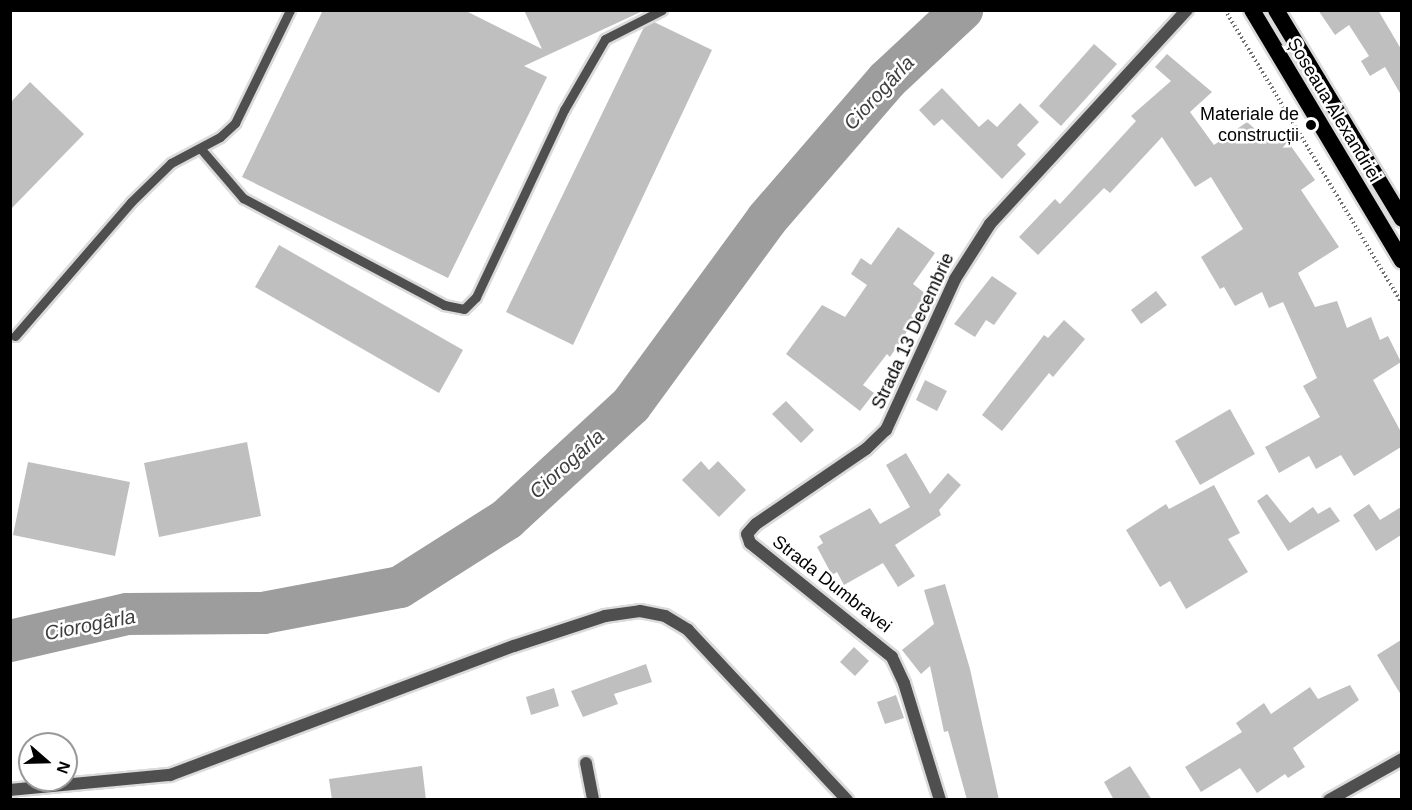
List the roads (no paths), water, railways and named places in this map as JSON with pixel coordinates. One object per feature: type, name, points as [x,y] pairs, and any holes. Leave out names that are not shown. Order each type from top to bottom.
[{"type":"highway","name":"Șoseaua Alexandriei","points":[[1252,10],[1401,261]]},
{"type":"highway","name":"Șoseaua Alexandriei","points":[[1276,10],[1401,219]]},
{"type":"street","name":"Strada 13 Decembrie","points":[[747,534],[756,524],[866,449],[886,430],[974,247],[1018,191],[1187,10]]},
{"type":"street","name":"Strada Dumbravei","points":[[747,534],[750,543],[892,657],[904,683],[940,800]]},
{"type":"street","points":[[10,790],[170,775],[514,646],[605,616],[640,611],[665,616],[688,630],[847,800]]},
{"type":"street","points":[[1329,800],[1401,759]]},
{"type":"street","points":[[586,763],[593,800]]},
{"type":"lane","points":[[15,336],[132,202],[171,164],[201,149],[235,123],[290,10]]},
{"type":"lane","points":[[201,149],[243,198],[444,304],[464,309],[476,297],[564,110],[605,39],[662,10]]},
{"type":"waterway","name":"Ciorogârla","points":[[10,641],[127,614],[263,613],[400,587],[507,519],[631,405],[767,219],[887,80],[962,10]]},
{"type":"place","name":"Materiale de construcții","points":[[1311,125]]}]
